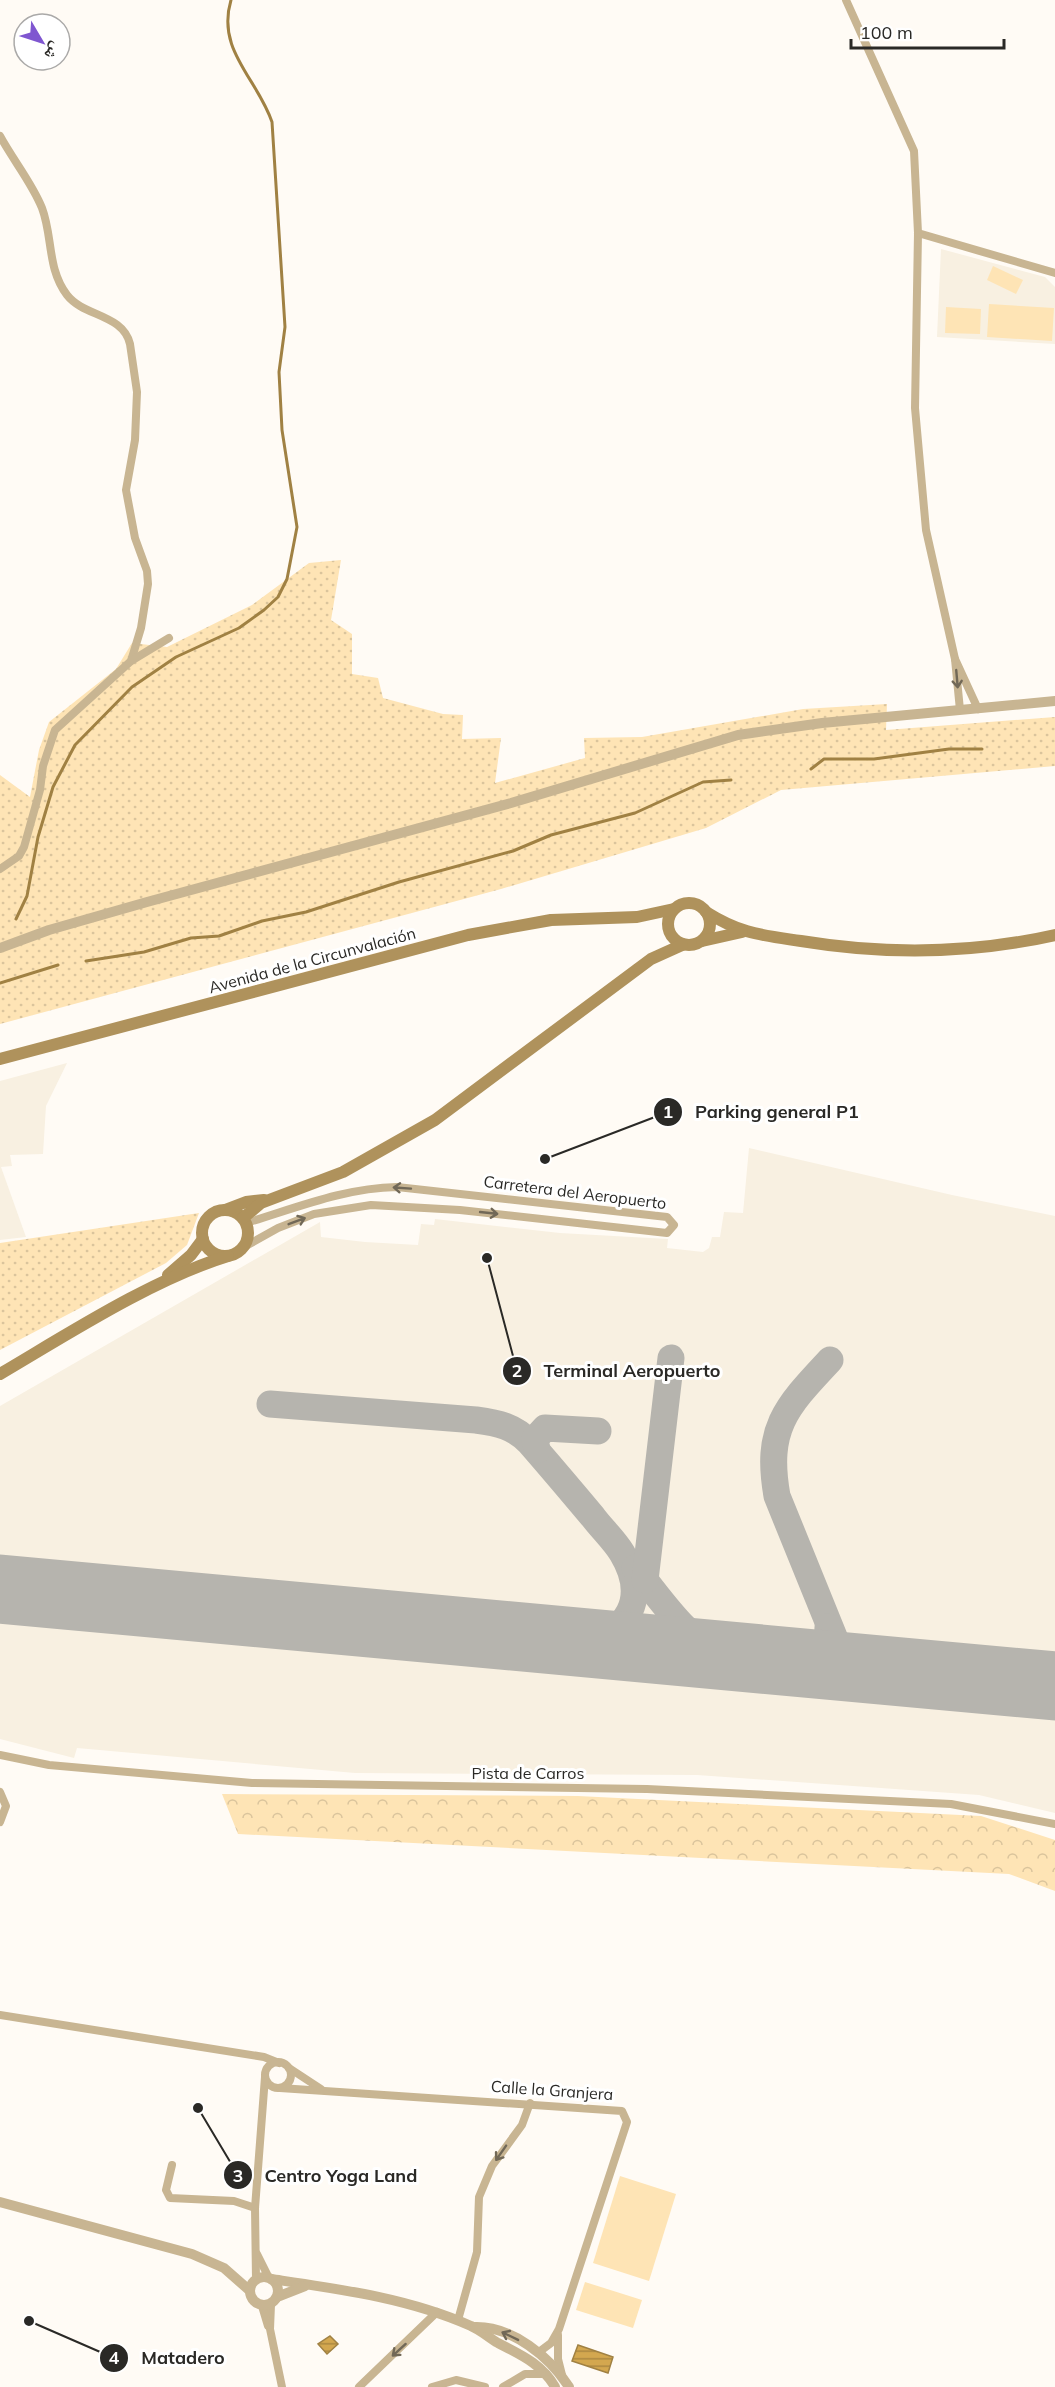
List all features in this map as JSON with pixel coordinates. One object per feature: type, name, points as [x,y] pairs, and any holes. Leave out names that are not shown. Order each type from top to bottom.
[{"type":"main road","points":[[637,918],[691,903],[742,932],[832,947],[916,952],[1005,945],[1055,935]]},
{"type":"main road","points":[[651,959],[668,931],[670,914],[674,909]]},
{"type":"main road","points":[[702,941],[709,930],[706,912]]},
{"type":"main road","points":[[637,918],[668,931],[682,945]]},
{"type":"main road","name":"Avenida de la Circunvalación","points":[[0,1059],[468,935],[551,920],[637,918]]},
{"type":"main road","points":[[146,1292],[183,1263],[203,1239],[207,1219],[219,1211],[246,1202],[268,1200],[343,1172],[435,1120],[651,959],[682,945],[689,946],[742,932]]},
{"type":"main road","points":[[245,1221],[268,1200]]},
{"type":"main road","points":[[0,1374],[146,1292],[244,1247],[249,1235],[245,1221],[225,1210]]},
{"type":"main road","points":[[203,1239],[215,1254],[228,1256]]},
{"type":"street","points":[[846,0],[914,151],[918,233],[915,408],[926,530],[955,659],[960,710]]},
{"type":"street","points":[[0,136],[41,205],[47,226],[53,271],[59,283],[69,297],[83,308],[112,321],[129,337],[137,393],[135,440],[126,490],[135,538],[147,571],[148,584],[141,628],[131,661]]},
{"type":"street","points":[[918,233],[1055,273]]},
{"type":"street","points":[[0,869],[19,856],[24,847],[40,790],[43,766],[55,730],[131,661],[169,638]]},
{"type":"street","points":[[955,659],[978,709]]},
{"type":"street","points":[[4,946],[147,902],[511,803],[713,741],[822,723],[1055,701]]},
{"type":"street","name":"Carretera del Aeropuerto","points":[[244,1247],[296,1221],[333,1209],[371,1205],[435,1208],[667,1233],[674,1225],[667,1217],[397,1187],[375,1188],[320,1199],[245,1221]]},
{"type":"street","points":[[435,1208],[436,1192]]},
{"type":"street","points":[[515,1216],[517,1202]]},
{"type":"street","points":[[600,1210],[600,1226]]},
{"type":"street","name":"Pista de Carros","points":[[0,1755],[49,1765],[252,1783],[356,1787],[647,1789],[951,1804],[1055,1824]]},
{"type":"street","points":[[0,1792],[6,1806],[0,1822]]},
{"type":"street","name":"Calle la Granjera","points":[[0,2015],[256,2057],[283,2064],[322,2089]]},
{"type":"street","points":[[256,2057],[266,2073],[269,2084],[278,2088]]},
{"type":"street","points":[[263,2097],[287,2084],[291,2077],[283,2064],[274,2063],[266,2073],[263,2097],[255,2208],[256,2253],[252,2300],[270,2302],[306,2286]]},
{"type":"street","name":"Calle la Granjera","points":[[278,2088],[322,2089],[622,2111],[627,2122],[559,2330],[551,2343],[539,2352]]},
{"type":"street","points":[[458,2320],[477,2252],[477,2207],[482,2188],[499,2156],[522,2126],[530,2103]]},
{"type":"street","points":[[172,2165],[166,2190],[170,2198],[234,2201],[255,2208]]},
{"type":"street","points":[[0,2202],[192,2254],[253,2283],[270,2278],[306,2286],[390,2298],[437,2312],[475,2327],[533,2362],[547,2374],[555,2387]]},
{"type":"street","points":[[256,2253],[270,2278],[278,2287],[264,2318],[270,2329],[282,2387]]},
{"type":"street","points":[[358,2387],[437,2312]]},
{"type":"street","points":[[475,2327],[503,2333],[539,2352],[566,2383]]},
{"type":"street","name":"Calle la Granjera","points":[[559,2330],[558,2359],[566,2383]]},
{"type":"street","points":[[503,2387],[525,2374],[547,2374]]},
{"type":"street","points":[[432,2387],[456,2380],[485,2387]]},
{"type":"shaded area","points":[[941,249],[1045,277],[1055,287],[1055,344],[937,337]]},
{"type":"shaded area","points":[[67,1063],[46,1106],[43,1154],[10,1155],[12,1166],[1,1167],[26,1237],[0,1240],[0,1081]]},
{"type":"shaded area","points":[[749,1148],[952,1195],[1055,1216],[1055,1813],[979,1795],[697,1775],[355,1773],[77,1748],[74,1758],[0,1739],[0,1406],[320,1222],[321,1237],[365,1242],[418,1245],[421,1224],[434,1225],[435,1219],[560,1233],[668,1239],[667,1248],[703,1252],[709,1248],[712,1237],[720,1237],[724,1212],[743,1213]]},
{"type":"shaded area","points":[[330,2336],[338,2344],[327,2354],[318,2344]]},
{"type":"shaded area","points":[[578,2345],[613,2357],[608,2373],[572,2361]]},
{"type":"green space","points":[[993,266],[1023,280],[1016,294],[987,280]]},
{"type":"green space","points":[[989,304],[1054,308],[1052,341],[987,337]]},
{"type":"green space","points":[[946,307],[981,309],[980,334],[945,333]]},
{"type":"green space","points":[[341,560],[331,620],[352,634],[352,674],[378,678],[383,698],[443,714],[463,715],[462,739],[501,738],[495,783],[585,758],[584,738],[642,737],[803,709],[887,704],[886,730],[1055,717],[1055,766],[781,790],[706,828],[501,889],[0,1024],[0,775],[30,797],[39,750],[49,722],[116,669],[132,643],[167,647],[252,605],[309,563]]},
{"type":"green space","points":[[199,1213],[187,1245],[166,1263],[0,1350],[0,1243]]},
{"type":"green space","points":[[222,1794],[578,1796],[981,1816],[1055,1840],[1055,1891],[1009,1874],[238,1834]]},
{"type":"green space","points":[[620,2176],[676,2194],[649,2281],[593,2263]]},
{"type":"green space","points":[[585,2282],[642,2300],[633,2328],[576,2310]]},
{"type":"waterway","points":[[16,919],[27,896],[38,837],[53,787],[75,745],[132,687],[176,657],[239,628],[278,597],[287,579],[297,527],[282,430],[279,372],[285,327],[272,122],[233,49],[228,18],[231,0]]},
{"type":"waterway","points":[[811,769],[824,759],[874,759],[949,749],[982,749]]},
{"type":"waterway","points":[[86,961],[144,952],[191,938],[219,936],[262,921],[306,912],[399,882],[513,851],[551,835],[635,813],[703,782],[731,780]]},
{"type":"waterway","points":[[0,983],[58,965]]},
{"type":"taxiway","points":[[645,1580],[671,1358]]},
{"type":"taxiway","points":[[830,1360],[791,1406],[777,1435],[774,1453],[777,1496],[837,1644],[855,1662],[879,1670]]},
{"type":"taxiway","points":[[270,1404],[476,1420],[505,1426],[524,1437],[615,1544],[630,1569],[634,1585],[633,1599],[622,1623],[596,1638],[579,1642]]},
{"type":"taxiway","points":[[537,1450],[535,1439],[545,1428],[598,1431]]},
{"type":"taxiway","points":[[635,1568],[686,1629],[698,1640],[725,1656]]},
{"type":"taxiway","points":[[802,1663],[821,1650],[828,1634],[828,1627]]},
{"type":"runway","points":[[0,1589],[1055,1686]]},
{"type":"place","name":"Parking general P1","points":[[545,1159]]},
{"type":"place","name":"Terminal Aeropuerto","points":[[487,1258]]},
{"type":"place","name":"Centro Yoga Land","points":[[198,2108]]},
{"type":"place","name":"Matadero","points":[[29,2321]]}]
